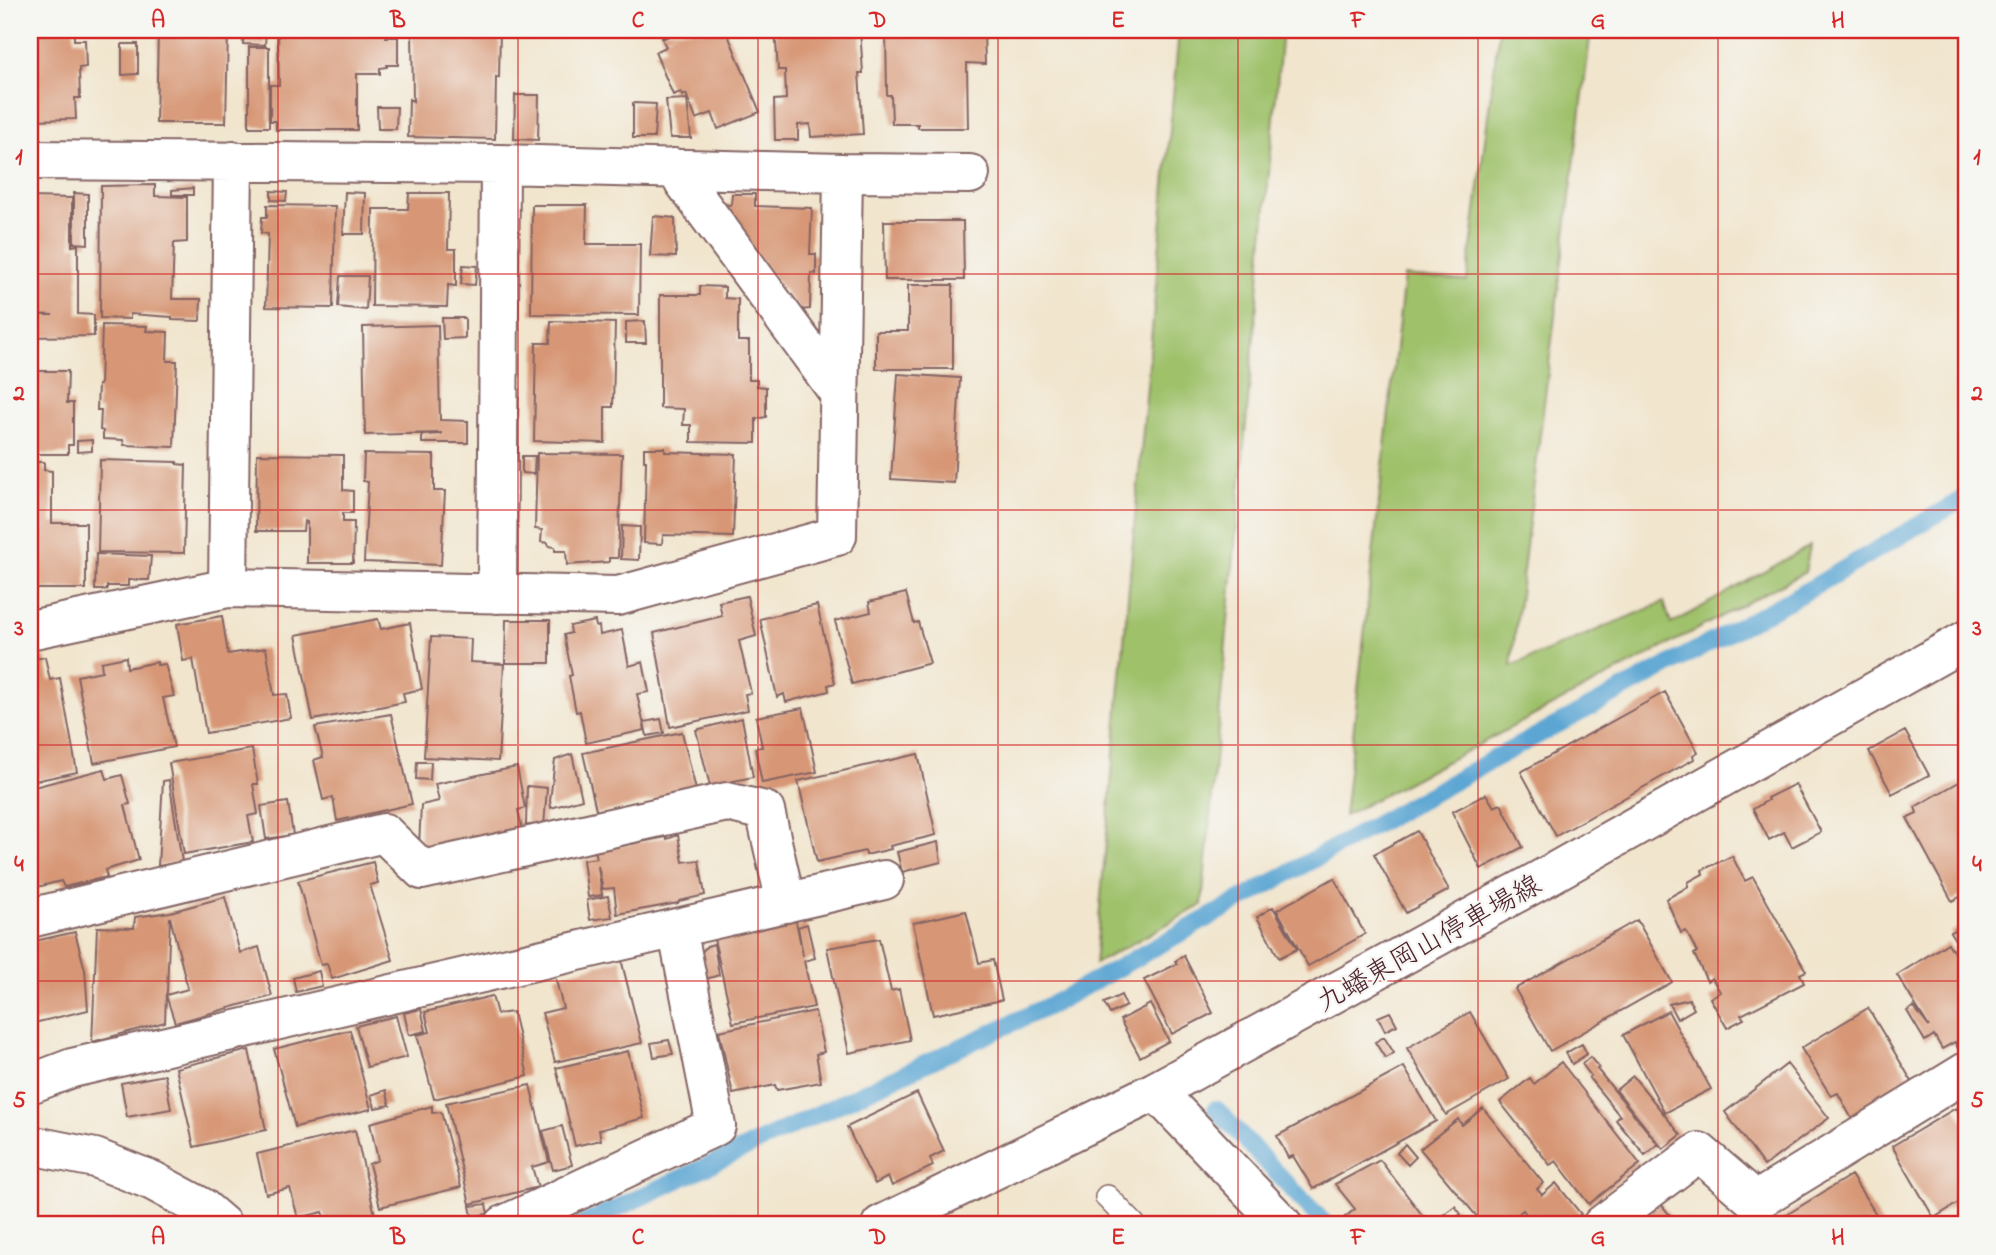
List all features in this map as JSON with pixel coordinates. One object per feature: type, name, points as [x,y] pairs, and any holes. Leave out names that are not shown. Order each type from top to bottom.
[{"type":"street","points":[[30,160],[500,164],[970,174]]},
{"type":"street","points":[[228,588],[233,161]]},
{"type":"street","points":[[497,594],[500,164]]},
{"type":"street","points":[[674,168],[839,393]]},
{"type":"street","points":[[30,630],[228,588],[618,596],[837,536],[843,173]]},
{"type":"street","name":"九蟠東岡山停車場線","points":[[881,1225],[1156,1091],[1542,879],[1966,640]]},
{"type":"street","points":[[30,918],[384,833],[422,870],[727,802],[765,811],[786,903]]},
{"type":"street","points":[[30,1084],[72,1068],[884,880]]},
{"type":"street","points":[[504,1225],[716,1126],[677,928]]},
{"type":"street","points":[[1602,1225],[1699,1152],[1756,1201],[1966,1072]]},
{"type":"street","points":[[1156,1091],[1283,1225]]},
{"type":"street","points":[[30,1144],[95,1158],[153,1181],[201,1207],[222,1225]]},
{"type":"lane","points":[[1107,1197],[1134,1225]]},
{"type":"green space","points":[[1179,30],[1282,30],[1202,905],[1095,964]]},
{"type":"green space","points":[[1499,30],[1591,30],[1511,666],[1664,602],[1671,624],[1810,546],[1805,572],[1344,816],[1404,276],[1467,281]]},
{"type":"building","points":[[30,30],[74,30],[74,40],[85,40],[86,67],[79,68],[80,98],[75,98],[76,119],[30,120]]},
{"type":"building","points":[[158,30],[228,30],[226,123],[156,123]]},
{"type":"building","points":[[244,30],[266,31],[265,45],[243,44]]},
{"type":"building","points":[[412,30],[500,30],[495,139],[408,137],[409,99],[413,101]]},
{"type":"building","points":[[660,30],[726,30],[760,112],[718,129],[712,113],[696,119],[686,94],[682,96],[681,92],[673,95],[655,52],[666,47],[662,39],[679,31],[662,37]]},
{"type":"building","points":[[775,30],[860,30],[863,73],[859,73],[863,134],[811,137],[810,124],[798,125],[798,140],[775,140],[774,100],[786,99],[785,70],[778,70]]},
{"type":"building","points":[[886,30],[984,30],[985,64],[967,63],[968,128],[918,128],[918,124],[892,124],[891,95],[887,95]]},
{"type":"building","points":[[278,32],[386,32],[386,37],[398,37],[398,65],[380,68],[380,74],[357,74],[357,130],[276,130],[276,121],[270,121],[270,85],[279,85]]},
{"type":"building","points":[[122,44],[138,44],[138,74],[122,75]]},
{"type":"building","points":[[249,47],[269,47],[269,127],[249,127]]},
{"type":"building","points":[[515,95],[539,95],[538,140],[514,139]]},
{"type":"building","points":[[687,99],[691,138],[670,138],[666,100]]},
{"type":"building","points":[[633,103],[656,104],[654,138],[633,138]]},
{"type":"building","points":[[377,107],[397,107],[396,129],[378,129]]},
{"type":"building","points":[[155,185],[155,196],[187,197],[187,242],[174,243],[172,299],[201,299],[200,321],[130,314],[130,319],[100,318],[101,186]]},
{"type":"building","points":[[193,188],[193,195],[172,195],[172,190]]},
{"type":"building","points":[[271,191],[287,192],[286,201],[271,200]]},
{"type":"building","points":[[345,192],[365,193],[364,234],[343,234]]},
{"type":"building","points":[[74,193],[88,194],[88,244],[74,243]]},
{"type":"building","points":[[409,193],[449,193],[448,249],[456,249],[456,286],[448,285],[447,307],[372,306],[373,209],[408,209]]},
{"type":"building","points":[[732,194],[755,194],[755,206],[812,208],[810,254],[816,254],[816,274],[811,273],[810,309],[799,310],[718,204],[731,205]]},
{"type":"building","points":[[30,197],[72,198],[72,246],[78,245],[78,314],[94,315],[94,336],[30,337],[30,315],[53,315],[30,314]]},
{"type":"building","points":[[267,205],[335,206],[333,308],[266,307],[268,234],[261,233],[262,217],[267,217]]},
{"type":"building","points":[[532,205],[587,205],[586,244],[640,244],[639,315],[531,314]]},
{"type":"building","points":[[653,216],[675,218],[676,257],[650,256]]},
{"type":"building","points":[[884,221],[963,221],[964,280],[885,280]]},
{"type":"building","points":[[463,265],[477,266],[475,285],[461,284]]},
{"type":"building","points":[[340,276],[368,276],[366,310],[338,307]]},
{"type":"building","points":[[908,285],[953,285],[953,369],[876,369],[876,331],[908,331]]},
{"type":"building","points":[[700,286],[725,287],[725,298],[738,299],[738,341],[749,341],[749,380],[757,380],[757,386],[766,387],[766,417],[756,419],[756,443],[691,442],[691,425],[683,425],[684,409],[660,408],[660,295],[700,295]]},
{"type":"building","points":[[442,318],[465,318],[465,338],[443,339]]},
{"type":"building","points":[[551,321],[615,323],[613,407],[605,407],[605,443],[534,441],[536,343],[550,343]]},
{"type":"building","points":[[645,321],[646,343],[626,343],[626,322]]},
{"type":"building","points":[[102,325],[147,326],[146,331],[168,332],[167,361],[177,361],[174,447],[124,445],[123,440],[103,439],[103,431],[100,430],[101,410],[97,410]]},
{"type":"building","points":[[438,325],[440,420],[468,421],[468,443],[422,443],[422,435],[441,433],[365,435],[363,327]]},
{"type":"building","points":[[30,371],[68,371],[67,403],[73,403],[73,445],[68,445],[68,454],[30,454]]},
{"type":"building","points":[[898,374],[960,378],[954,483],[891,479]]},
{"type":"building","points":[[92,440],[92,451],[77,452],[77,441]]},
{"type":"building","points":[[644,448],[665,448],[665,452],[736,454],[733,537],[663,535],[662,544],[644,543]]},
{"type":"building","points":[[537,453],[622,454],[618,558],[609,558],[609,562],[567,565],[566,551],[555,551],[555,547],[541,542],[542,530],[535,529]]},
{"type":"building","points":[[257,454],[343,455],[343,490],[353,491],[353,513],[343,513],[343,522],[354,522],[353,563],[307,563],[307,522],[304,521],[303,531],[256,531]]},
{"type":"building","points":[[364,454],[434,455],[434,491],[445,491],[441,565],[364,562],[368,482],[363,481]]},
{"type":"building","points":[[522,456],[535,456],[534,474],[522,473]]},
{"type":"building","points":[[100,460],[177,462],[186,465],[184,553],[98,552]]},
{"type":"building","points":[[30,462],[44,462],[44,470],[52,471],[52,523],[86,523],[86,589],[30,589]]},
{"type":"building","points":[[622,526],[640,527],[639,560],[621,559]]},
{"type":"building","points":[[96,554],[151,556],[149,580],[128,580],[128,586],[107,586],[107,590],[95,590]]},
{"type":"building","points":[[906,593],[914,623],[918,622],[930,663],[852,684],[835,621],[871,612],[869,602]]},
{"type":"building","points":[[747,596],[756,636],[739,641],[751,693],[745,694],[748,710],[670,727],[654,633],[722,616],[719,602]]},
{"type":"building","points":[[817,605],[835,683],[828,685],[829,691],[786,702],[784,694],[777,697],[760,619]]},
{"type":"building","points":[[222,616],[228,654],[266,648],[274,695],[287,694],[291,718],[206,733],[193,659],[183,661],[177,624]]},
{"type":"building","points":[[378,619],[381,629],[410,623],[422,689],[403,693],[405,702],[313,720],[296,635]]},
{"type":"building","points":[[506,620],[550,620],[550,663],[505,663]]},
{"type":"building","points":[[595,621],[600,635],[622,630],[629,666],[643,662],[649,692],[637,694],[645,730],[586,743],[580,711],[576,712],[564,635],[571,633],[570,626]]},
{"type":"building","points":[[431,637],[471,639],[470,662],[504,664],[498,761],[424,757]]},
{"type":"building","points":[[45,657],[50,680],[60,678],[77,772],[30,782],[30,660]]},
{"type":"building","points":[[126,657],[127,668],[157,662],[157,665],[165,664],[174,696],[163,698],[174,747],[94,763],[77,676],[102,671],[101,662]]},
{"type":"building","points":[[1665,692],[1698,752],[1693,755],[1694,759],[1556,836],[1521,772]]},
{"type":"building","points":[[803,708],[817,772],[762,783],[755,748],[762,747],[756,717]]},
{"type":"building","points":[[391,714],[412,804],[337,821],[333,797],[323,800],[314,760],[323,757],[315,727]]},
{"type":"building","points":[[742,718],[753,777],[710,786],[696,730]]},
{"type":"building","points":[[661,719],[664,733],[647,736],[644,722]]},
{"type":"building","points":[[1905,731],[1929,775],[1892,794],[1869,751]]},
{"type":"building","points":[[682,732],[696,790],[597,814],[583,753]]},
{"type":"building","points":[[252,749],[258,784],[253,784],[258,814],[248,816],[253,842],[184,854],[169,763]]},
{"type":"building","points":[[572,754],[582,799],[551,808],[555,760]]},
{"type":"building","points":[[918,754],[936,835],[866,855],[865,851],[817,862],[798,781]]},
{"type":"building","points":[[417,762],[431,762],[430,780],[416,779]]},
{"type":"building","points":[[517,767],[525,808],[518,810],[522,829],[430,855],[419,846],[421,805],[439,801],[435,784]]},
{"type":"building","points":[[104,769],[107,779],[122,775],[130,804],[125,805],[139,860],[105,870],[107,877],[64,887],[61,881],[30,889],[30,788]]},
{"type":"building","points":[[169,780],[182,862],[158,866],[163,781]]},
{"type":"building","points":[[1959,782],[1964,790],[1966,789],[1966,894],[1952,901],[1907,818],[1917,813],[1915,807]]},
{"type":"building","points":[[1795,784],[1821,832],[1792,847],[1784,832],[1769,840],[1753,809],[1768,800],[1767,798]]},
{"type":"building","points":[[527,786],[547,788],[544,826],[526,825]]},
{"type":"building","points":[[1486,794],[1494,807],[1501,804],[1523,847],[1481,869],[1452,812]]},
{"type":"building","points":[[288,802],[293,835],[266,839],[261,806]]},
{"type":"building","points":[[1417,831],[1449,890],[1406,913],[1374,854]]},
{"type":"building","points":[[678,835],[683,862],[699,860],[705,895],[678,903],[617,914],[614,888],[603,889],[598,866],[602,895],[588,897],[583,860],[597,858],[595,851]]},
{"type":"building","points":[[938,842],[941,862],[902,872],[897,852]]},
{"type":"building","points":[[1732,856],[1745,881],[1753,877],[1806,971],[1800,974],[1804,983],[1741,1015],[1744,1019],[1727,1028],[1710,998],[1720,992],[1712,978],[1707,981],[1694,954],[1697,952],[1686,931],[1681,933],[1666,899],[1688,887],[1688,882],[1703,874],[1702,870]]},
{"type":"building","points":[[373,862],[378,883],[370,885],[393,960],[332,979],[327,964],[321,965],[298,881]]},
{"type":"building","points":[[1334,878],[1365,934],[1308,966],[1277,910]]},
{"type":"building","points":[[608,896],[612,917],[590,920],[587,900]]},
{"type":"building","points":[[225,897],[240,953],[259,947],[272,996],[175,1023],[166,995],[165,1022],[92,1042],[97,927],[134,928],[135,917],[170,912]],"holes":[[[170,917],[188,989],[166,995]]]},
{"type":"building","points":[[1273,907],[1297,949],[1279,958],[1257,917]]},
{"type":"building","points":[[966,911],[979,963],[993,960],[1002,1000],[933,1015],[913,923]]},
{"type":"building","points":[[1637,920],[1672,982],[1550,1051],[1515,989]]},
{"type":"building","points":[[796,921],[803,956],[798,927],[807,924],[815,958],[804,961],[814,1007],[733,1023],[714,939]]},
{"type":"building","points":[[1964,926],[1966,945],[1960,948],[1950,932]]},
{"type":"building","points":[[75,932],[85,970],[88,1010],[30,1024],[30,942]]},
{"type":"building","points":[[879,939],[891,991],[899,989],[910,1040],[849,1053],[827,948]]},
{"type":"building","points":[[1948,943],[1966,972],[1966,1046],[1959,1051],[1955,1042],[1942,1049],[1934,1035],[1925,1041],[1907,1011],[1914,1007],[1929,1027],[1897,975]]},
{"type":"building","points":[[714,944],[719,975],[706,979],[700,954],[707,946]]},
{"type":"building","points":[[1184,956],[1213,1013],[1172,1034],[1144,980],[1177,964],[1175,961]]},
{"type":"building","points":[[621,959],[642,1043],[555,1062],[542,1013],[563,1008],[555,976]]},
{"type":"building","points":[[319,971],[322,986],[296,992],[293,978]]},
{"type":"building","points":[[1121,995],[1126,1006],[1110,1014],[1104,1003]]},
{"type":"building","points":[[492,996],[497,1014],[513,1012],[528,1076],[434,1099],[417,1035],[430,1032],[425,1012]]},
{"type":"building","points":[[1689,999],[1694,1009],[1677,1019],[1669,1004]]},
{"type":"building","points":[[1150,1004],[1169,1041],[1140,1057],[1120,1020]]},
{"type":"building","points":[[1868,1008],[1914,1085],[1853,1121],[1838,1093],[1831,1096],[1801,1048]]},
{"type":"building","points":[[421,1009],[426,1031],[409,1035],[404,1013]]},
{"type":"building","points":[[815,1011],[824,1052],[816,1054],[821,1082],[777,1090],[775,1085],[733,1094],[719,1031]]},
{"type":"building","points":[[1668,1011],[1711,1089],[1665,1113],[1623,1035]]},
{"type":"building","points":[[1390,1012],[1397,1025],[1385,1031],[1378,1017]]},
{"type":"building","points":[[1470,1012],[1509,1079],[1446,1115],[1407,1048]]},
{"type":"building","points":[[396,1016],[407,1057],[367,1067],[356,1026]]},
{"type":"building","points":[[350,1030],[371,1109],[295,1127],[274,1049]]},
{"type":"building","points":[[1384,1037],[1394,1053],[1385,1058],[1375,1042]]},
{"type":"building","points":[[669,1040],[673,1054],[654,1057],[651,1043]]},
{"type":"building","points":[[1582,1044],[1587,1054],[1572,1064],[1566,1053]]},
{"type":"building","points":[[249,1050],[266,1130],[194,1147],[176,1068]]},
{"type":"building","points":[[628,1051],[644,1118],[599,1130],[601,1140],[575,1146],[556,1068]]},
{"type":"building","points":[[1590,1057],[1658,1144],[1645,1155],[1616,1120],[1620,1116],[1589,1078],[1591,1076],[1582,1064]]},
{"type":"building","points":[[1561,1062],[1640,1164],[1589,1204],[1556,1161],[1550,1165],[1500,1102],[1530,1078],[1534,1084]]},
{"type":"building","points":[[1787,1064],[1829,1118],[1764,1166],[1725,1112]]},
{"type":"building","points":[[1404,1067],[1436,1121],[1313,1189],[1293,1156],[1288,1158],[1277,1136]]},
{"type":"building","points":[[165,1075],[171,1109],[127,1117],[121,1083]]},
{"type":"building","points":[[1633,1076],[1681,1135],[1663,1149],[1616,1090]]},
{"type":"building","points":[[530,1085],[549,1162],[532,1167],[538,1187],[470,1204],[446,1103]]},
{"type":"building","points":[[386,1090],[390,1105],[375,1108],[371,1095]]},
{"type":"building","points":[[917,1093],[944,1151],[930,1158],[933,1166],[892,1186],[888,1177],[875,1184],[847,1127]]},
{"type":"building","points":[[432,1106],[432,1113],[441,1112],[461,1187],[380,1207],[369,1164],[378,1160],[370,1123]]},
{"type":"building","points":[[1483,1108],[1543,1183],[1537,1189],[1542,1195],[1556,1183],[1581,1214],[1567,1225],[1535,1225],[1523,1210],[1516,1216],[1521,1221],[1516,1225],[1484,1225],[1420,1149],[1458,1119],[1462,1125]]},
{"type":"building","points":[[1956,1108],[1966,1126],[1966,1198],[1934,1218],[1892,1146]]},
{"type":"building","points":[[562,1126],[572,1165],[553,1170],[543,1131]]},
{"type":"building","points":[[355,1130],[377,1223],[327,1225],[323,1212],[298,1218],[290,1188],[266,1194],[257,1154]]},
{"type":"building","points":[[1405,1144],[1416,1157],[1408,1165],[1397,1153]]},
{"type":"building","points":[[1380,1160],[1426,1220],[1419,1225],[1350,1225],[1344,1218],[1355,1209],[1335,1184]]},
{"type":"building","points":[[1851,1175],[1883,1225],[1777,1225],[1775,1222]]},
{"type":"building","points":[[1660,1203],[1678,1225],[1630,1225]]},
{"type":"building","points":[[486,1204],[488,1214],[472,1216],[470,1206]]},
{"type":"building","points":[[1455,1206],[1461,1214],[1449,1224],[1442,1216]]},
{"type":"waterway","points":[[581,1225],[1055,1003],[1501,755],[1812,588],[1966,497]]},
{"type":"waterway","points":[[1216,1109],[1326,1225]]}]
